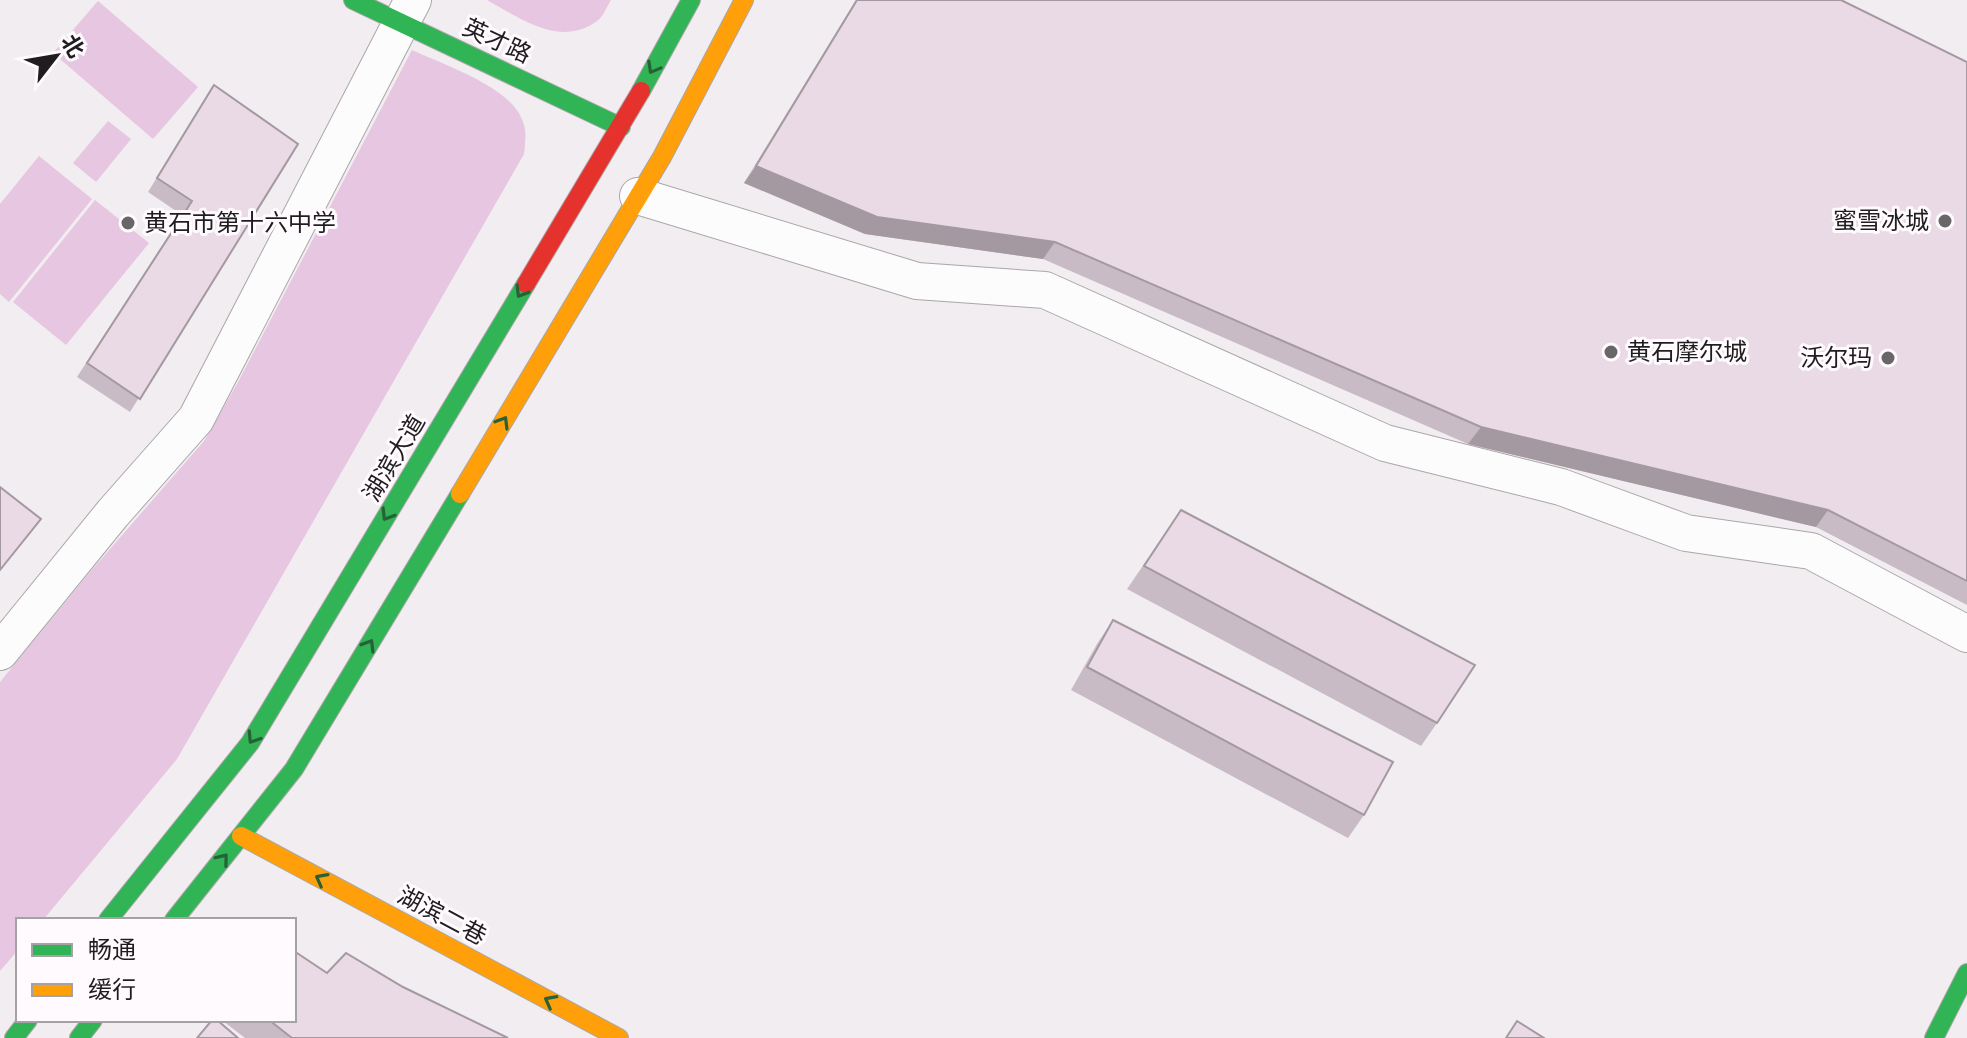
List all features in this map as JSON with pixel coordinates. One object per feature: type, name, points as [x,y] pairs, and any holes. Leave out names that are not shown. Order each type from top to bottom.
[{"type":"main road","name":"英才路","points":[[353,0],[407,12],[621,127]]},
{"type":"main road","name":"湖滨大道","points":[[110,918],[250,743],[621,127],[691,0]]},
{"type":"main road","points":[[176,918],[294,769],[638,196],[744,0]]},
{"type":"main road","name":"湖滨二巷","points":[[241,836],[619,1038]]},
{"type":"main road","points":[[1934,1038],[1967,973]]},
{"type":"main road","points":[[14,1038],[26,1022]]},
{"type":"main road","points":[[79,1038],[91,1022]]},
{"type":"street","points":[[0,652],[113,513],[196,419],[407,12]]},
{"type":"street","points":[[638,196],[917,281],[1045,290],[1392,429],[1686,533],[1811,551],[1967,634]]},
{"type":"shaded area","points":[[487,0],[611,0],[597,21],[569,32],[541,28]]},
{"type":"shaded area","points":[[98,1],[198,87],[153,139],[53,53]]},
{"type":"shaded area","points":[[412,50],[475,78],[506,98],[523,122],[524,154],[177,759],[45,918],[16,918],[16,952],[0,971],[0,682],[204,441]]},
{"type":"shaded area","points":[[108,121],[131,139],[96,182],[73,163]]},
{"type":"shaded area","points":[[39,156],[92,199],[9,302],[0,294],[0,204]]},
{"type":"shaded area","points":[[95,200],[149,243],[66,345],[13,302]]},
{"type":"building","name":"黄石摩尔城","points":[[857,0],[1841,0],[1967,62],[1967,581],[1828,510],[1481,427],[1055,242],[877,217],[756,166]]},
{"type":"building","points":[[214,85],[298,144],[140,399],[87,363],[192,201],[157,178]]},
{"type":"building","points":[[0,487],[41,519],[0,570]]},
{"type":"building","points":[[1181,510],[1475,665],[1437,723],[1144,566]]},
{"type":"building","points":[[1113,620],[1393,762],[1364,815],[1087,667]]},
{"type":"building","points":[[296,952],[327,973],[346,953],[403,987],[508,1038],[292,1038],[272,1022],[296,1022]]},
{"type":"building","points":[[1517,1021],[1544,1038],[1506,1038]]},
{"type":"building","points":[[210,1022],[219,1022],[238,1038],[197,1038]]},
{"type":"traffic: fast","points":[[353,0],[621,127]]},
{"type":"traffic: fast","points":[[641,91],[691,0]]},
{"type":"traffic: fast","points":[[110,918],[250,743],[526,284]]},
{"type":"traffic: fast","points":[[176,918],[294,769],[460,494]]},
{"type":"traffic: fast","points":[[1934,1038],[1967,973]]},
{"type":"traffic: fast","points":[[14,1038],[26,1022]]},
{"type":"traffic: fast","points":[[79,1038],[91,1022]]},
{"type":"traffic: slow","points":[[460,494],[662,157],[744,0]]},
{"type":"traffic: slow","points":[[241,836],[619,1038]]},
{"type":"traffic: jam","points":[[526,284],[641,91]]},
{"type":"place","name":"蜜雪冰城","points":[[1945,221]]},
{"type":"place","name":"黄石市第十六中学","points":[[128,223]]},
{"type":"place","name":"黄石摩尔城","points":[[1611,352]]},
{"type":"place","name":"沃尔玛","points":[[1888,358]]}]
